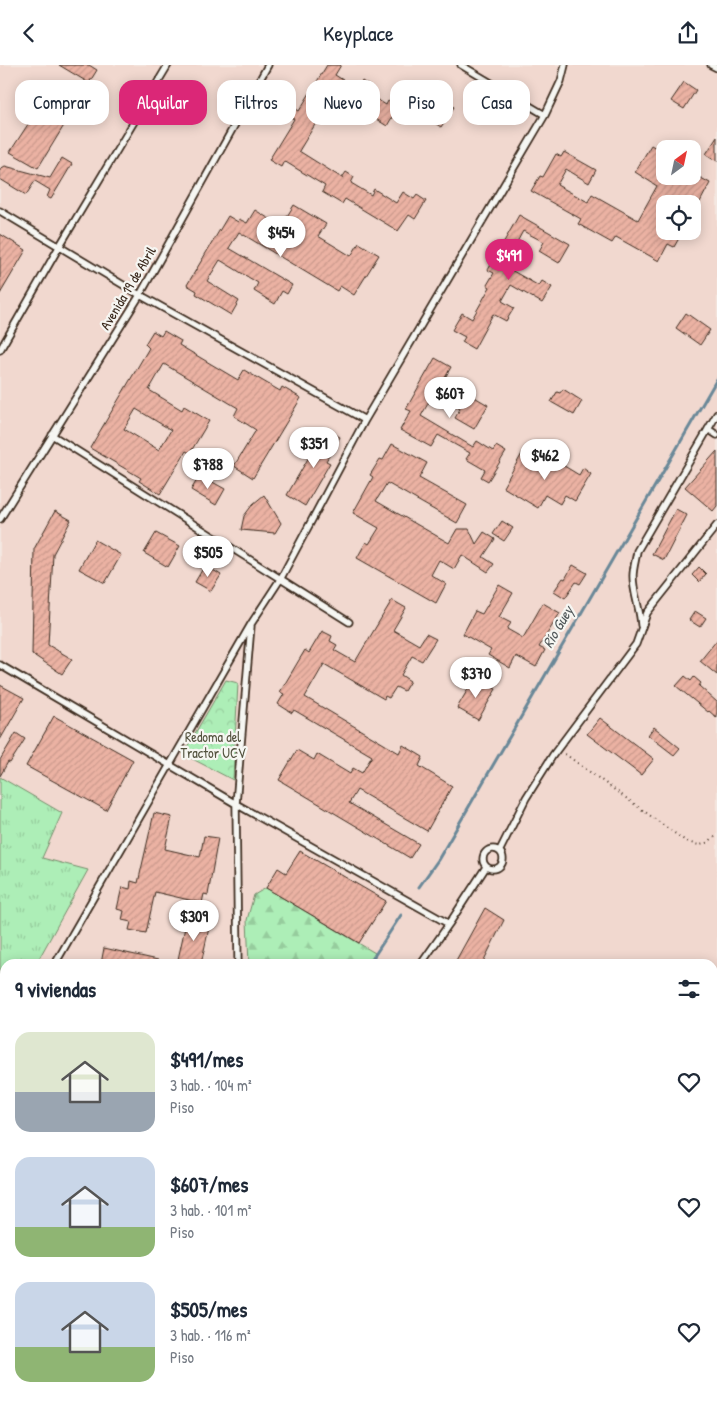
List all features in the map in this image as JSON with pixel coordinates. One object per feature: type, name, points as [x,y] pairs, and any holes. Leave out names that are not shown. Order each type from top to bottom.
[{"type":"lane","points":[[0,350],[168,65]]},
{"type":"lane","name":"Avenida 19 de Abril","points":[[0,519],[140,295],[268,65]]},
{"type":"lane","points":[[461,65],[545,115]]},
{"type":"lane","points":[[58,959],[251,624],[281,578],[365,420],[545,115],[561,81],[565,65]]},
{"type":"lane","points":[[712,65],[717,68]]},
{"type":"lane","points":[[0,211],[140,295],[365,420]]},
{"type":"lane","points":[[641,629],[633,575],[637,551],[717,414]]},
{"type":"lane","points":[[708,429],[717,435]]},
{"type":"lane","points":[[52,435],[349,622]]},
{"type":"lane","points":[[500,850],[526,798],[558,749],[636,644],[647,613],[717,525]]},
{"type":"lane","points":[[238,959],[236,804],[251,624]]},
{"type":"lane","points":[[0,665],[236,804],[449,924]]},
{"type":"lane","points":[[492,848],[500,850],[504,858],[501,865],[494,869],[486,867],[482,859],[484,852],[492,848]]},
{"type":"lane","points":[[424,959],[486,867]]},
{"type":"path","points":[[558,749],[684,840],[698,846],[707,844],[717,835]]},
{"type":"shaded area","points":[[0,65],[717,65],[717,959],[0,959]]},
{"type":"green space","name":"Redoma del Tractor UCV","points":[[226,680],[238,683],[233,780],[183,754]]},
{"type":"green space","points":[[0,777],[62,813],[42,858],[88,870],[39,959],[0,959]]},
{"type":"green space","points":[[266,888],[375,953],[372,959],[249,959],[247,920],[254,895]]},
{"type":"building","points":[[59,65],[89,65],[97,70],[91,80],[84,80]]},
{"type":"building","points":[[327,65],[341,65],[335,75],[343,80],[318,80]]},
{"type":"building","points":[[684,82],[696,90],[684,109],[671,101]]},
{"type":"building","points":[[306,100],[306,125],[315,125],[299,151],[342,178],[346,172],[354,177],[351,183],[371,195],[374,189],[396,203],[403,192],[414,199],[417,195],[426,201],[415,219],[409,215],[398,231],[345,199],[342,204],[322,192],[325,186],[284,161],[281,167],[269,160],[290,125],[296,125],[296,109],[299,111]]},
{"type":"building","points":[[380,101],[386,105],[388,101],[390,102],[390,121],[387,126],[380,122]]},
{"type":"building","points":[[28,125],[64,125],[38,168],[10,152]]},
{"type":"building","points":[[717,137],[717,161],[706,154]]},
{"type":"building","points":[[651,145],[656,148],[656,185],[701,185],[701,178],[710,183],[701,200],[701,195],[656,195],[656,240],[678,240],[674,247],[668,244],[659,261],[616,237],[612,243],[578,224],[581,219],[531,191],[540,176],[543,177],[556,154],[561,157],[564,152],[596,170],[589,183],[566,169],[557,185],[588,202],[592,194],[638,220],[657,186],[635,172]]},
{"type":"building","points":[[62,158],[72,164],[51,199],[47,197],[50,190],[35,181],[26,195],[0,179],[0,169],[5,166],[50,178]]},
{"type":"building","points":[[294,205],[326,224],[318,236],[351,256],[359,243],[379,255],[354,295],[340,286],[337,291],[239,232],[229,248],[292,285],[287,294],[282,291],[275,304],[254,291],[258,283],[220,260],[207,281],[239,301],[231,315],[196,294],[197,291],[187,285],[228,216],[238,222],[239,219],[247,223],[255,210],[281,226]]},
{"type":"building","points":[[519,215],[570,244],[559,263],[539,251],[544,242],[523,231],[504,266],[539,286],[542,281],[552,287],[542,303],[511,285],[502,301],[514,308],[506,321],[493,314],[474,349],[462,342],[465,337],[452,330],[462,313],[472,319],[490,287],[487,285],[494,273],[488,270]]},
{"type":"building","points":[[0,234],[26,250],[0,294]]},
{"type":"building","points":[[686,313],[710,330],[700,345],[676,328]]},
{"type":"building","points":[[153,331],[161,336],[164,331],[181,341],[179,345],[238,380],[244,370],[280,391],[282,387],[301,398],[253,478],[234,466],[256,430],[234,416],[238,408],[164,364],[149,390],[182,410],[184,406],[209,421],[190,453],[186,451],[160,494],[139,481],[141,478],[90,448],[149,348],[145,344]],"holes":[[[136,409],[171,430],[159,450],[124,429]]]},
{"type":"building","points":[[435,358],[451,367],[440,387],[461,399],[466,392],[488,405],[474,429],[455,418],[460,409],[434,393],[421,416],[473,447],[477,441],[493,451],[496,446],[506,452],[488,481],[481,477],[485,470],[466,459],[470,453],[438,435],[431,447],[400,430],[411,411],[406,409]]},
{"type":"building","points":[[563,389],[582,401],[574,415],[551,402],[557,392],[560,393]]},
{"type":"building","points":[[325,429],[340,437],[326,461],[330,463],[305,506],[287,495]]},
{"type":"building","points":[[392,444],[427,463],[419,478],[467,505],[457,523],[387,483],[376,501],[449,543],[457,529],[469,529],[476,544],[484,532],[495,539],[483,557],[494,564],[488,572],[462,555],[454,569],[439,560],[431,575],[446,584],[436,603],[357,558],[366,542],[369,544],[379,528],[353,513],[373,477],[370,475],[380,459],[383,460]]},
{"type":"building","points":[[717,451],[717,506],[713,511],[685,487]]},
{"type":"building","points":[[523,452],[544,464],[547,459],[554,463],[556,461],[579,475],[583,468],[591,474],[575,501],[565,495],[560,504],[545,495],[538,508],[503,487]]},
{"type":"building","points":[[200,475],[225,489],[216,505],[191,490]]},
{"type":"building","points":[[264,495],[281,523],[275,533],[241,530],[244,516],[253,504]]},
{"type":"building","points":[[676,509],[687,515],[664,560],[652,554]]},
{"type":"building","points":[[55,511],[71,520],[53,554],[48,645],[72,659],[62,674],[32,654],[34,549]]},
{"type":"building","points":[[502,521],[513,528],[504,541],[493,534]]},
{"type":"building","points":[[156,533],[180,546],[168,567],[144,553]]},
{"type":"building","points":[[95,540],[121,555],[105,583],[79,569]]},
{"type":"building","points":[[205,565],[221,575],[211,591],[195,582]]},
{"type":"building","points":[[573,565],[587,573],[580,584],[576,582],[565,598],[554,591],[563,578],[565,579]]},
{"type":"building","points":[[699,567],[706,574],[699,582],[692,575]]},
{"type":"building","points":[[499,585],[513,593],[499,617],[511,623],[507,629],[523,638],[543,603],[560,613],[539,647],[545,650],[536,667],[516,656],[510,668],[488,655],[491,650],[463,634],[475,611],[482,614]]},
{"type":"building","points":[[392,600],[406,608],[393,630],[419,645],[426,634],[436,639],[422,661],[412,656],[401,675],[410,681],[404,691],[396,687],[389,698],[385,696],[384,699],[324,664],[305,697],[399,753],[403,745],[423,757],[419,766],[452,786],[427,831],[357,790],[349,803],[419,844],[410,858],[279,780],[297,750],[314,760],[317,754],[350,774],[353,768],[362,773],[372,756],[294,710],[292,713],[278,704],[284,694],[280,692],[305,650],[309,653],[322,631],[332,636],[330,641],[337,645],[334,650],[355,662]]},
{"type":"building","points":[[695,611],[706,618],[700,627],[689,620]]},
{"type":"building","points":[[717,640],[717,675],[700,661]]},
{"type":"building","points":[[685,676],[691,681],[694,677],[701,683],[699,686],[717,702],[717,718],[676,686]]},
{"type":"building","points":[[475,677],[496,689],[478,720],[457,708]]},
{"type":"building","points":[[0,685],[24,698],[0,740]]},
{"type":"building","points":[[54,716],[133,760],[106,810],[26,766]]},
{"type":"building","points":[[600,718],[654,759],[641,775],[587,734]]},
{"type":"building","points":[[654,727],[680,748],[674,755],[648,735]]},
{"type":"building","points":[[16,733],[25,739],[0,776],[0,760]]},
{"type":"building","points":[[154,813],[172,817],[165,849],[200,857],[204,836],[218,838],[208,895],[204,894],[202,903],[155,892],[146,933],[129,930],[131,922],[122,920],[124,911],[117,909],[122,887],[130,889],[131,881],[138,883]]},
{"type":"building","points":[[300,851],[386,901],[359,943],[266,888],[278,868],[286,873]]},
{"type":"building","points":[[485,908],[504,920],[484,959],[457,959]]},
{"type":"building","points":[[187,918],[210,923],[202,959],[178,959]]},
{"type":"building","points":[[104,948],[154,959],[102,959]]},
{"type":"waterway","name":"Río Guey","points":[[419,887],[438,860],[717,379]]},
{"type":"waterway","points":[[372,959],[401,915]]}]
